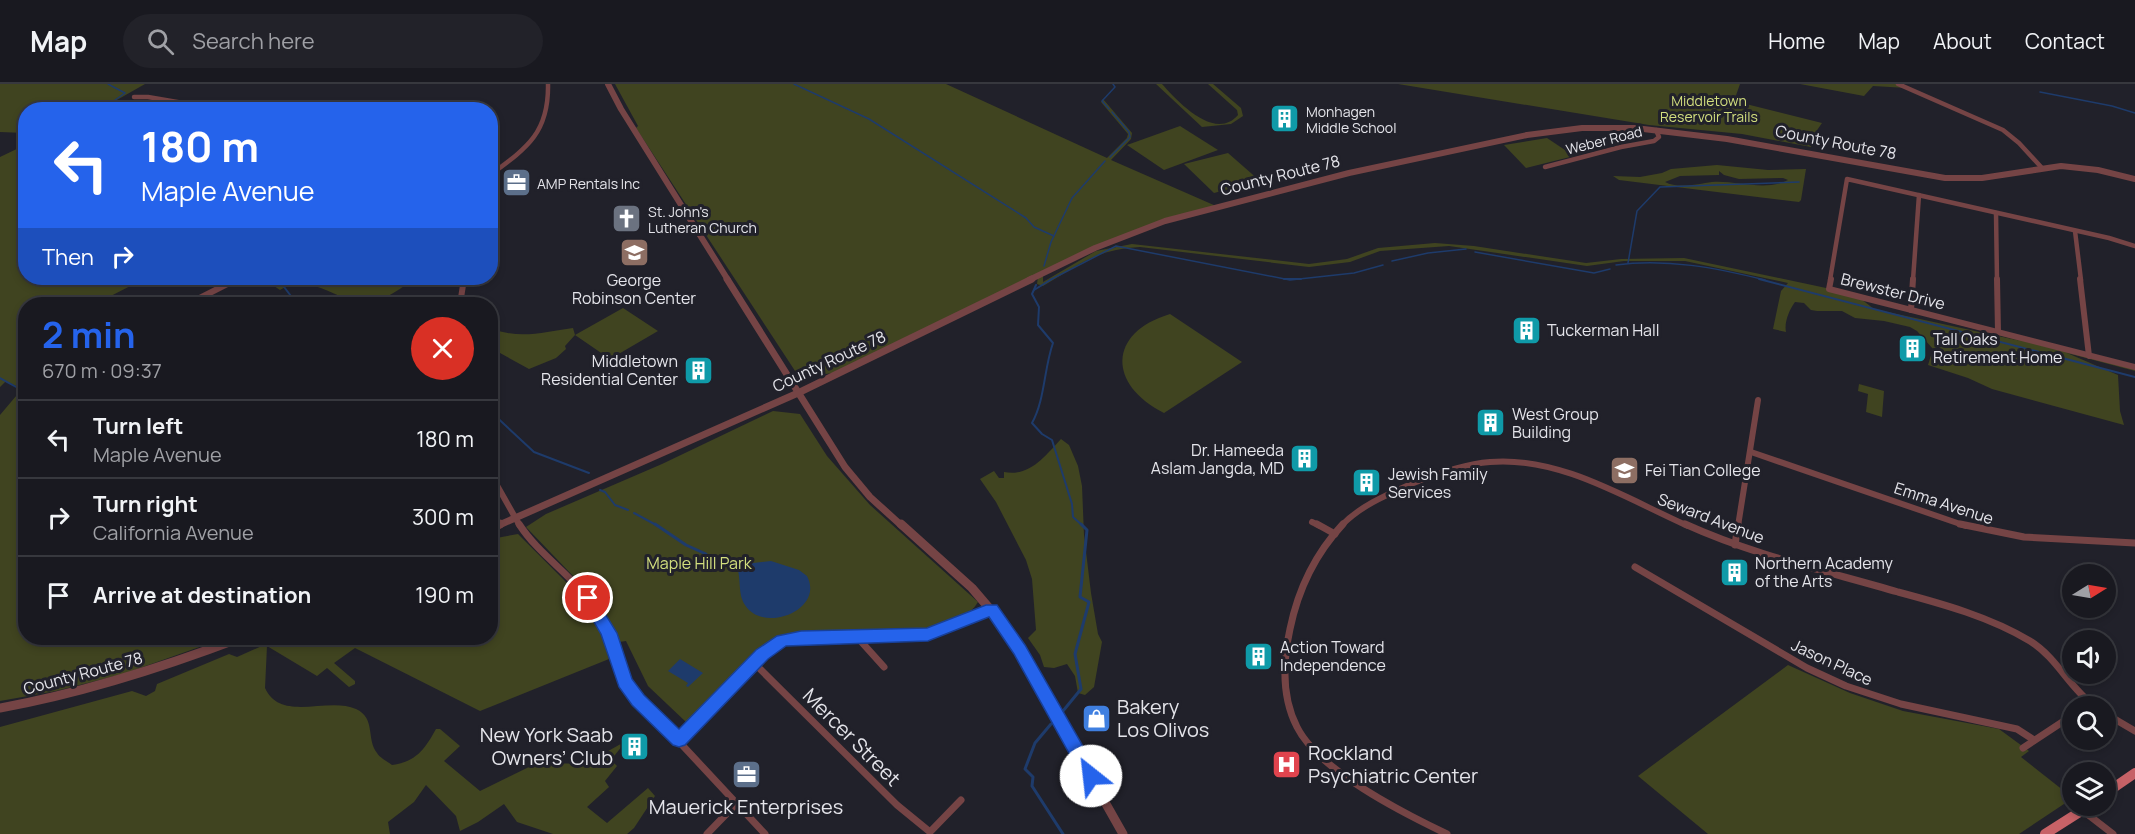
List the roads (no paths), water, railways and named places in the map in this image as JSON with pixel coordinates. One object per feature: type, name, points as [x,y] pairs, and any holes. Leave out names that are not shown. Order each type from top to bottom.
[{"type":"main road","points":[[2116,786],[2135,773]]},
{"type":"main road","points":[[2045,834],[2073,816]]},
{"type":"street","points":[[498,169],[526,144],[542,124],[548,107],[548,84]]},
{"type":"street","points":[[608,84],[626,118],[845,466],[870,497],[955,571],[992,609],[1020,650],[1123,834]]},
{"type":"street","points":[[1898,84],[2003,130],[2019,143],[2042,168]]},
{"type":"street","points":[[134,98],[148,97],[177,102]]},
{"type":"street","name":"County Route 78","points":[[498,525],[798,393],[1095,248],[1164,221],[1388,163],[1527,135],[1582,128],[1656,130],[1777,146],[1945,178],[1982,178],[2042,168],[2074,166],[2135,179]]},
{"type":"street","name":"Weber Road","points":[[1545,167],[1621,147],[1654,141],[1659,137],[1656,130]]},
{"type":"street","name":"Brewster Drive","points":[[2135,246],[1847,179],[1829,289],[2135,368]]},
{"type":"street","points":[[1911,310],[1919,195]]},
{"type":"street","points":[[1996,213],[1998,332]]},
{"type":"street","points":[[2075,231],[2089,356]]},
{"type":"street","points":[[201,297],[225,285]]},
{"type":"street","points":[[1735,545],[1752,452],[1758,400]]},
{"type":"street","name":"Emma Avenue","points":[[1752,452],[1958,525],[1988,533],[2037,540],[2135,543]]},
{"type":"street","name":"Seward Avenue","points":[[1447,834],[1397,808],[1339,770],[1311,747],[1293,718],[1285,680],[1286,654],[1291,625],[1303,588],[1316,560],[1335,534],[1360,510],[1400,490],[1469,466],[1509,462],[1547,469],[1597,486],[1735,545],[1920,597],[1995,623],[2042,650],[2059,665],[2081,696]]},
{"type":"street","points":[[498,487],[515,518],[536,547],[592,603],[609,633],[625,682],[638,700],[679,740],[765,834]]},
{"type":"street","points":[[1312,522],[1335,534]]},
{"type":"street","name":"Jason Place","points":[[1635,567],[1807,668],[1830,679],[1901,704],[2018,729],[2034,740]]},
{"type":"street","points":[[679,740],[754,663],[782,640],[928,634],[992,609]]},
{"type":"street","points":[[857,637],[885,667]]},
{"type":"street","name":"County Route 78","points":[[0,708],[58,697],[122,680],[220,645]]},
{"type":"street","name":"Mercer Street","points":[[754,663],[897,805],[930,832],[961,800]]},
{"type":"street","points":[[2116,720],[2135,731]]},
{"type":"street","points":[[2023,748],[2062,722]]},
{"type":"street","points":[[707,834],[736,803]]},
{"type":"street","points":[[2094,816],[2113,834]]},
{"type":"water","points":[[771,561],[799,570],[807,576],[810,588],[807,599],[800,608],[777,618],[754,613],[745,605],[736,565]]},
{"type":"water","points":[[680,659],[703,673],[688,687],[686,686],[688,683],[668,671]]},
{"type":"waterway","points":[[108,84],[125,93],[112,102]]},
{"type":"waterway","points":[[794,84],[869,119],[1026,218],[1034,227],[1054,236]]},
{"type":"waterway","points":[[1109,109],[1102,101],[1115,87],[1113,84]]},
{"type":"waterway","points":[[2040,92],[2112,106],[2135,113]]},
{"type":"waterway","points":[[1110,157],[1130,137],[1129,132],[1112,112]]},
{"type":"waterway","points":[[1054,236],[1072,198],[1105,161]]},
{"type":"waterway","points":[[1628,263],[1637,211],[1660,187],[1799,182]]},
{"type":"waterway","points":[[1044,266],[1054,236]]},
{"type":"waterway","points":[[1050,280],[1116,246],[1285,279]]},
{"type":"waterway","points":[[1392,261],[1428,253],[1466,249]]},
{"type":"waterway","points":[[1475,252],[1594,273],[1610,269]]},
{"type":"waterway","points":[[1616,265],[1635,263],[1691,265],[1765,280]]},
{"type":"waterway","points":[[1299,279],[1354,273],[1383,265]]},
{"type":"waterway","points":[[1034,290],[1052,279]]},
{"type":"waterway","points":[[1285,279],[1299,279]]},
{"type":"waterway","points":[[1285,279],[1299,279]]},
{"type":"waterway","points":[[1759,279],[2135,377]]},
{"type":"waterway","points":[[283,285],[292,297]]},
{"type":"waterway","points":[[1036,285],[1032,294],[1039,307],[1038,325],[1053,343],[1040,404],[1032,423],[1042,434],[1052,440],[1072,504],[1073,517],[1083,526]]},
{"type":"waterway","points":[[0,378],[18,388]]},
{"type":"waterway","points":[[498,418],[534,452],[589,473]]},
{"type":"waterway","points":[[600,490],[605,492],[615,505],[628,510]]},
{"type":"waterway","points":[[634,513],[658,526]]},
{"type":"waterway","points":[[658,526],[686,545],[706,554]]},
{"type":"waterway","points":[[1063,711],[1081,689],[1075,654],[1089,602],[1080,597],[1087,530],[1083,526]]},
{"type":"waterway","points":[[733,561],[736,565]]},
{"type":"waterway","points":[[1051,724],[1035,743],[1025,769],[1033,777],[1032,786],[1063,834]]},
{"type":"place","name":"Monhagen Middle School","points":[[1285,119]]},
{"type":"place","name":"AMP Rentals Inc","points":[[516,183]]},
{"type":"place","name":"St. John's Lutheran Church","points":[[627,219]]},
{"type":"place","name":"George Robinson Center","points":[[634,252]]},
{"type":"place","name":"Tuckerman Hall","points":[[1526,330]]},
{"type":"place","name":"Tall Oaks Retirement Home","points":[[1912,348]]},
{"type":"place","name":"Middletown Residential Center","points":[[699,370]]},
{"type":"place","name":"West Group Building","points":[[1491,423]]},
{"type":"place","name":"Dr. Hameeda Aslam Jangda, MD","points":[[1305,459]]},
{"type":"place","name":"Fei Tian College","points":[[1624,470]]},
{"type":"place","name":"Jewish Family Services","points":[[1367,483]]},
{"type":"place","name":"Northern Academy of the Arts","points":[[1734,572]]},
{"type":"place","name":"Action Toward Independence","points":[[1259,656]]},
{"type":"place","name":"Bakery Los Olivos","points":[[1096,718]]},
{"type":"place","name":"New York Saab Owners’ Club","points":[[634,746]]},
{"type":"place","name":"Rockland Psychiatric Center","points":[[1287,764]]},
{"type":"place","name":"Mauerick Enterprises","points":[[746,775]]},
{"type":"park label","name":"Middletown Reservoir Trails","points":[[1709,108]]},
{"type":"park label","name":"Maple Hill Park","points":[[699,563]]}]
